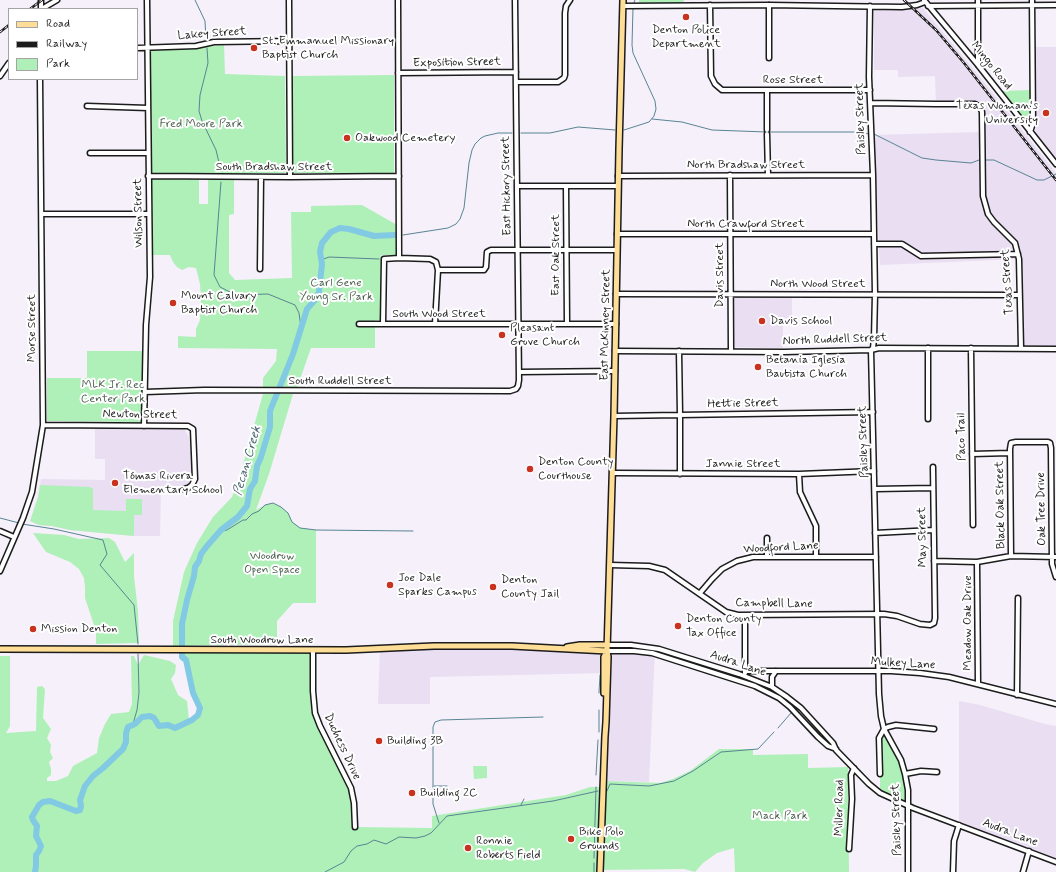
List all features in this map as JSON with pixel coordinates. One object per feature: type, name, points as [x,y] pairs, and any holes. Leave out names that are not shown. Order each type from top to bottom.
[{"type":"main road","name":"East McKinney Street","points":[[600,872],[613,473],[618,176],[623,0]]},
{"type":"main road","name":"South Woodrow Lane","points":[[0,650],[353,650],[434,646],[525,646],[561,648],[580,645],[608,648]]},
{"type":"street","points":[[43,8],[57,0]]},
{"type":"street","name":"Wilson Street","points":[[144,426],[146,325],[150,277],[147,0]]},
{"type":"street","points":[[289,0],[290,177]]},
{"type":"street","points":[[398,0],[400,169],[399,258]]},
{"type":"street","name":"East Hickory Street","points":[[516,0],[519,372]]},
{"type":"street","points":[[516,82],[560,81],[564,78],[565,13],[566,6],[570,0]]},
{"type":"street","points":[[686,0],[686,5]]},
{"type":"street","points":[[716,0],[716,6]]},
{"type":"street","points":[[753,0],[753,6]]},
{"type":"street","points":[[978,0],[978,65]]},
{"type":"street","points":[[1030,132],[1033,123],[1032,0]]},
{"type":"street","points":[[623,6],[769,5],[909,7],[924,1]]},
{"type":"street","name":"Mingo Road","points":[[924,1],[978,65],[1056,164]]},
{"type":"street","name":"Rose Street","points":[[710,5],[711,76],[718,87],[722,90],[870,90]]},
{"type":"street","points":[[769,5],[769,58]]},
{"type":"street","points":[[928,6],[1056,5]]},
{"type":"street","name":"Paisley Street","points":[[870,6],[870,90],[875,294],[874,339],[873,348],[871,350],[878,672],[880,711],[884,729],[901,760],[906,774],[909,806],[908,872]]},
{"type":"street","name":"Lakey Street","points":[[138,48],[196,46],[214,42],[289,41]]},
{"type":"street","points":[[0,76],[8,64]]},
{"type":"street","name":"Exposition Street","points":[[398,73],[516,72]]},
{"type":"street","name":"Morse Street","points":[[0,570],[23,518],[32,492],[42,425],[42,214],[40,80]]},
{"type":"street","points":[[767,91],[768,175]]},
{"type":"street","name":"Texas Street","points":[[871,103],[975,104],[980,107],[982,112],[983,196],[988,214],[1015,243],[1018,254],[1022,348]]},
{"type":"street","points":[[87,106],[148,108]]},
{"type":"street","points":[[90,153],[148,153]]},
{"type":"street","name":"North Bradshaw Street","points":[[618,176],[873,174]]},
{"type":"street","name":"Davis Street","points":[[730,175],[731,352]]},
{"type":"street","name":"South Bradshaw Street","points":[[148,176],[399,176]]},
{"type":"street","points":[[260,270],[261,177]]},
{"type":"street","points":[[518,186],[618,186]]},
{"type":"street","name":"East Oak Street","points":[[566,186],[567,323]]},
{"type":"street","points":[[42,214],[149,214]]},
{"type":"street","name":"North Crawford Street","points":[[617,234],[874,234]]},
{"type":"street","points":[[874,244],[902,244],[921,256],[1018,254]]},
{"type":"street","points":[[438,270],[484,270],[486,267],[487,252],[491,250],[617,250]]},
{"type":"street","points":[[384,324],[384,259],[399,258],[433,260],[436,262],[438,270],[435,324]]},
{"type":"street","name":"North Wood Street","points":[[616,294],[1019,295]]},
{"type":"street","name":"South Wood Street","points":[[359,324],[519,324]]},
{"type":"street","points":[[519,324],[616,324]]},
{"type":"street","name":"North Ruddell Street","points":[[615,351],[784,352],[871,350],[879,348],[1056,349]]},
{"type":"street","points":[[928,348],[928,419]]},
{"type":"street","name":"Paco Trail","points":[[971,348],[973,525]]},
{"type":"street","points":[[679,351],[680,474]]},
{"type":"street","points":[[519,372],[615,371]]},
{"type":"street","name":"South Ruddell Street","points":[[145,392],[510,391],[518,386],[519,372]]},
{"type":"street","name":"Hettie Street","points":[[614,416],[873,412]]},
{"type":"street","name":"Newton Street","points":[[42,425],[188,426],[193,429],[195,479],[192,485],[183,490]]},
{"type":"street","name":"Oak Tree Drive","points":[[1010,453],[1011,443],[1050,443],[1054,557],[1052,564],[1056,577]]},
{"type":"street","points":[[972,454],[1010,453]]},
{"type":"street","name":"Black Oak Street","points":[[1010,453],[1012,556]]},
{"type":"street","name":"May Street","points":[[933,467],[934,606]]},
{"type":"street","name":"Jannie Street","points":[[613,473],[799,474],[874,471]]},
{"type":"street","points":[[799,474],[800,492],[816,526],[816,556]]},
{"type":"street","points":[[875,490],[932,488]]},
{"type":"street","points":[[875,533],[933,530]]},
{"type":"street","points":[[0,531],[14,537]]},
{"type":"street","points":[[767,538],[767,556]]},
{"type":"street","points":[[934,561],[977,562],[1012,556],[1054,557]]},
{"type":"street","name":"Woodford Lane","points":[[700,593],[722,569],[737,561],[753,557],[876,557]]},
{"type":"street","name":"Meadow Oak Drive","points":[[977,562],[978,684]]},
{"type":"street","name":"Campbell Lane","points":[[610,565],[658,567],[673,574],[726,612],[738,615],[890,614],[927,625],[934,623],[934,606]]},
{"type":"street","points":[[1018,598],[1018,695]]},
{"type":"street","points":[[742,681],[745,673],[745,615]]},
{"type":"street","name":"Audra Lane","points":[[608,648],[648,647],[745,673],[772,687],[787,697],[813,720],[833,743],[836,750]]},
{"type":"street","name":"Audra Lane","points":[[608,648],[645,652],[676,660],[765,690],[779,698],[790,707],[818,737],[828,746],[836,750],[880,793],[909,806],[960,824],[1056,862]]},
{"type":"street","name":"Duchess Drive","points":[[313,650],[315,713],[351,788],[354,803],[355,827]]},
{"type":"street","points":[[676,660],[678,655]]},
{"type":"street","points":[[772,687],[772,677],[776,671]]},
{"type":"street","name":"Mulkey Lane","points":[[745,673],[776,671],[927,674],[949,677],[1056,704]]},
{"type":"street","points":[[808,725],[813,720]]},
{"type":"street","points":[[880,774],[879,738],[884,729],[896,725],[934,729]]},
{"type":"street","name":"Miller Road","points":[[849,849],[852,799],[851,775],[854,768]]},
{"type":"street","points":[[906,774],[921,771],[937,772]]},
{"type":"street","points":[[953,872],[954,841],[960,824]]},
{"type":"street","points":[[1023,872],[1029,851]]},
{"type":"shaded area","points":[[923,8],[998,99],[1056,173],[1056,351],[1021,351],[1019,259],[880,265],[873,135],[982,132],[982,112],[975,104],[936,104],[935,76],[898,77],[898,70],[874,70],[874,9]]},
{"type":"shaded area","name":"Texas Woman's University","points":[[1034,47],[1056,47],[1056,160],[1036,136]]},
{"type":"shaded area","name":"Davis School","points":[[733,296],[792,296],[792,324],[783,324],[783,348],[733,347]]},
{"type":"shaded area","name":"Tómas Rivera Elementary School","points":[[95,428],[184,428],[191,442],[192,475],[188,486],[161,486],[160,536],[134,536],[70,530],[39,525],[30,521],[38,497],[41,479],[105,480],[105,459],[95,459]]},
{"type":"shaded area","points":[[631,645],[655,648],[649,782],[606,781],[603,787],[604,673],[430,677],[430,704],[378,704],[380,649],[561,648]]},
{"type":"shaded area","points":[[959,701],[980,705],[1056,726],[1056,862],[959,825]]},
{"type":"green space","points":[[639,0],[684,0],[683,3],[641,4],[639,3]]},
{"type":"green space","name":"Fred Moore Park","points":[[224,45],[225,74],[285,76],[286,172],[152,173],[150,51]]},
{"type":"green space","name":"Oakwood Cemetery","points":[[394,75],[394,173],[293,173],[292,76]]},
{"type":"green space","points":[[1030,90],[1031,122],[1029,124],[1001,91]]},
{"type":"green space","name":"Carl Gene Young Sr. Park","points":[[152,179],[199,179],[199,204],[208,204],[208,179],[234,179],[234,214],[229,215],[229,273],[235,280],[292,278],[291,212],[311,212],[311,206],[362,205],[397,225],[397,255],[381,255],[381,320],[375,320],[375,348],[311,348],[297,388],[263,387],[263,378],[276,361],[277,349],[178,348],[178,336],[196,337],[196,329],[200,320],[200,284],[196,268],[189,267],[182,270],[173,262],[170,255],[153,255]]},
{"type":"green space","name":"MLK Jr. Rec Center Park","points":[[87,351],[144,351],[142,422],[47,421],[47,378],[87,378]]},
{"type":"green space","name":"Woodrow Open Space","points":[[263,394],[293,394],[269,474],[256,510],[273,503],[288,513],[292,522],[300,528],[316,530],[316,603],[293,603],[277,621],[277,644],[173,646],[173,621],[184,572],[197,543],[213,517],[232,497],[239,479]]},
{"type":"green space","points":[[40,485],[90,487],[93,489],[93,510],[126,511],[126,499],[142,499],[142,515],[134,515],[134,536],[70,530],[39,525],[30,521],[38,497]]},
{"type":"green space","points":[[33,533],[64,535],[79,539],[109,538],[115,542],[125,562],[134,553],[134,576],[138,612],[139,643],[96,644],[96,631],[85,598],[84,578],[79,569],[70,562],[46,552]]},
{"type":"green space","name":"Mack Park","points":[[182,650],[313,650],[315,713],[351,788],[356,827],[432,828],[432,816],[566,795],[590,787],[603,787],[606,781],[660,783],[690,771],[719,749],[753,749],[753,755],[808,754],[808,768],[848,767],[849,872],[735,872],[734,848],[717,853],[703,863],[695,872],[684,869],[600,870],[600,872],[0,872],[0,656],[10,656],[10,726],[6,733],[36,731],[37,687],[42,686],[45,689],[43,718],[51,729],[47,738],[51,745],[50,752],[53,758],[49,762],[51,775],[47,778],[47,781],[56,781],[68,776],[73,766],[97,753],[99,738],[111,714],[129,712],[132,704],[131,656],[134,656],[138,665],[144,655],[170,661],[176,665],[175,673],[171,679],[178,695],[187,701],[189,721],[197,716],[200,708],[193,693],[186,660],[182,657]]},
{"type":"green space","points":[[884,729],[901,760],[909,802],[890,795],[880,789],[879,738]]},
{"type":"green space","points":[[473,766],[487,766],[487,778],[474,779]]},
{"type":"waterway","points":[[195,0],[205,21],[206,39]]},
{"type":"waterway","name":"Pecan Creek","points":[[633,5],[635,0]]},
{"type":"waterway","name":"Pecan Creek","points":[[624,130],[649,122],[654,116],[656,109],[655,101],[633,53],[633,8]]},
{"type":"waterway","points":[[207,48],[208,63],[200,95],[199,111],[202,121],[216,150],[221,171]]},
{"type":"waterway","points":[[652,119],[682,122],[712,130],[766,132]]},
{"type":"waterway","name":"Pecan Creek","points":[[521,133],[550,133],[578,127],[615,130]]},
{"type":"waterway","points":[[768,132],[863,132],[868,134]]},
{"type":"waterway","name":"Pecan Creek","points":[[403,235],[448,228],[456,224],[460,219],[464,208],[469,163],[475,144],[485,136],[498,133],[512,133]]},
{"type":"waterway","points":[[874,134],[922,158],[971,163],[979,160]]},
{"type":"waterway","points":[[985,160],[994,160],[1037,180],[1044,180],[1056,174]]},
{"type":"waterway","points":[[221,182],[214,275],[220,287],[236,295],[268,294],[295,305],[299,313],[301,327]]},
{"type":"waterway","name":"Pecan Creek","points":[[35,872],[36,855],[41,846],[36,836],[37,826],[32,817],[39,805],[43,802],[50,801],[76,811],[80,810],[80,800],[85,786],[93,776],[123,749],[126,742],[128,727],[135,724],[142,717],[150,716],[154,718],[159,726],[168,725],[175,728],[192,720],[198,715],[200,708],[193,693],[186,660],[182,657],[182,624],[195,567],[201,554],[207,546],[221,530],[238,517],[247,506],[250,489],[255,481],[257,466],[270,427],[270,411],[293,354],[307,309],[315,300],[319,292],[322,264],[320,252],[322,243],[331,232],[340,228],[374,236],[395,235]]},
{"type":"waterway","points":[[321,260],[329,257],[379,259]]},
{"type":"waterway","points":[[219,532],[227,530],[243,520],[246,520],[265,505],[273,503],[288,513],[292,522],[300,528],[316,530],[413,531]]},
{"type":"waterway","points":[[0,518],[19,523]]},
{"type":"waterway","points":[[22,524],[54,529],[103,540],[107,554],[100,565],[134,605],[138,644]]},
{"type":"waterway","points":[[133,724],[137,710],[139,693],[138,654]]},
{"type":"waterway","points":[[599,693],[600,675]]},
{"type":"waterway","points":[[599,710],[599,732]]},
{"type":"waterway","points":[[778,728],[791,713]]},
{"type":"waterway","points":[[439,823],[433,804],[433,727],[435,722],[441,720],[543,717]]},
{"type":"waterway","points":[[607,791],[610,784],[649,786],[674,781],[693,771],[721,752],[758,749],[774,732]]},
{"type":"waterway","points":[[596,775],[598,740]]},
{"type":"waterway","points":[[434,786],[447,786]]},
{"type":"waterway","points":[[594,858],[596,787]]},
{"type":"waterway","points":[[325,872],[344,862],[351,851],[357,846],[367,844],[374,840],[386,844],[399,837],[416,838],[425,836],[431,833],[447,816],[553,801],[598,791]]},
{"type":"waterway","points":[[521,805],[524,799]]},
{"type":"waterway","points":[[594,863],[594,872]]},
{"type":"railway","points":[[31,8],[42,0]]},
{"type":"railway","points":[[904,0],[936,30],[964,63],[1056,180]]},
{"type":"railway","points":[[0,32],[8,26]]},
{"type":"place","name":"Denton Police Department","points":[[686,17]]},
{"type":"place","name":"St. Emmanuel Missionary Baptist Church","points":[[254,48]]},
{"type":"place","name":"Texas Woman's University","points":[[1046,113]]},
{"type":"place","name":"Oakwood Cemetery","points":[[347,138]]},
{"type":"place","name":"Mount Calvary Baptist Church","points":[[173,303]]},
{"type":"place","name":"Davis School","points":[[762,321]]},
{"type":"place","name":"Pleasant Grove Church","points":[[502,335]]},
{"type":"place","name":"Betania Iglesia Bautista Church","points":[[758,367]]},
{"type":"place","name":"Denton County Courthouse","points":[[530,469]]},
{"type":"place","name":"Tómas Rivera Elementary School","points":[[115,483]]},
{"type":"place","name":"Joe Dale Sparks Campus","points":[[390,585]]},
{"type":"place","name":"Denton County Jail","points":[[493,587]]},
{"type":"place","name":"Denton County Tax Office","points":[[678,626]]},
{"type":"place","name":"Mission Denton","points":[[33,629]]},
{"type":"place","name":"Building 3B","points":[[379,741]]},
{"type":"place","name":"Building 2C","points":[[412,793]]},
{"type":"place","name":"Bike Polo Grounds","points":[[571,839]]},
{"type":"place","name":"Ronnie Roberts Field","points":[[468,848]]}]
